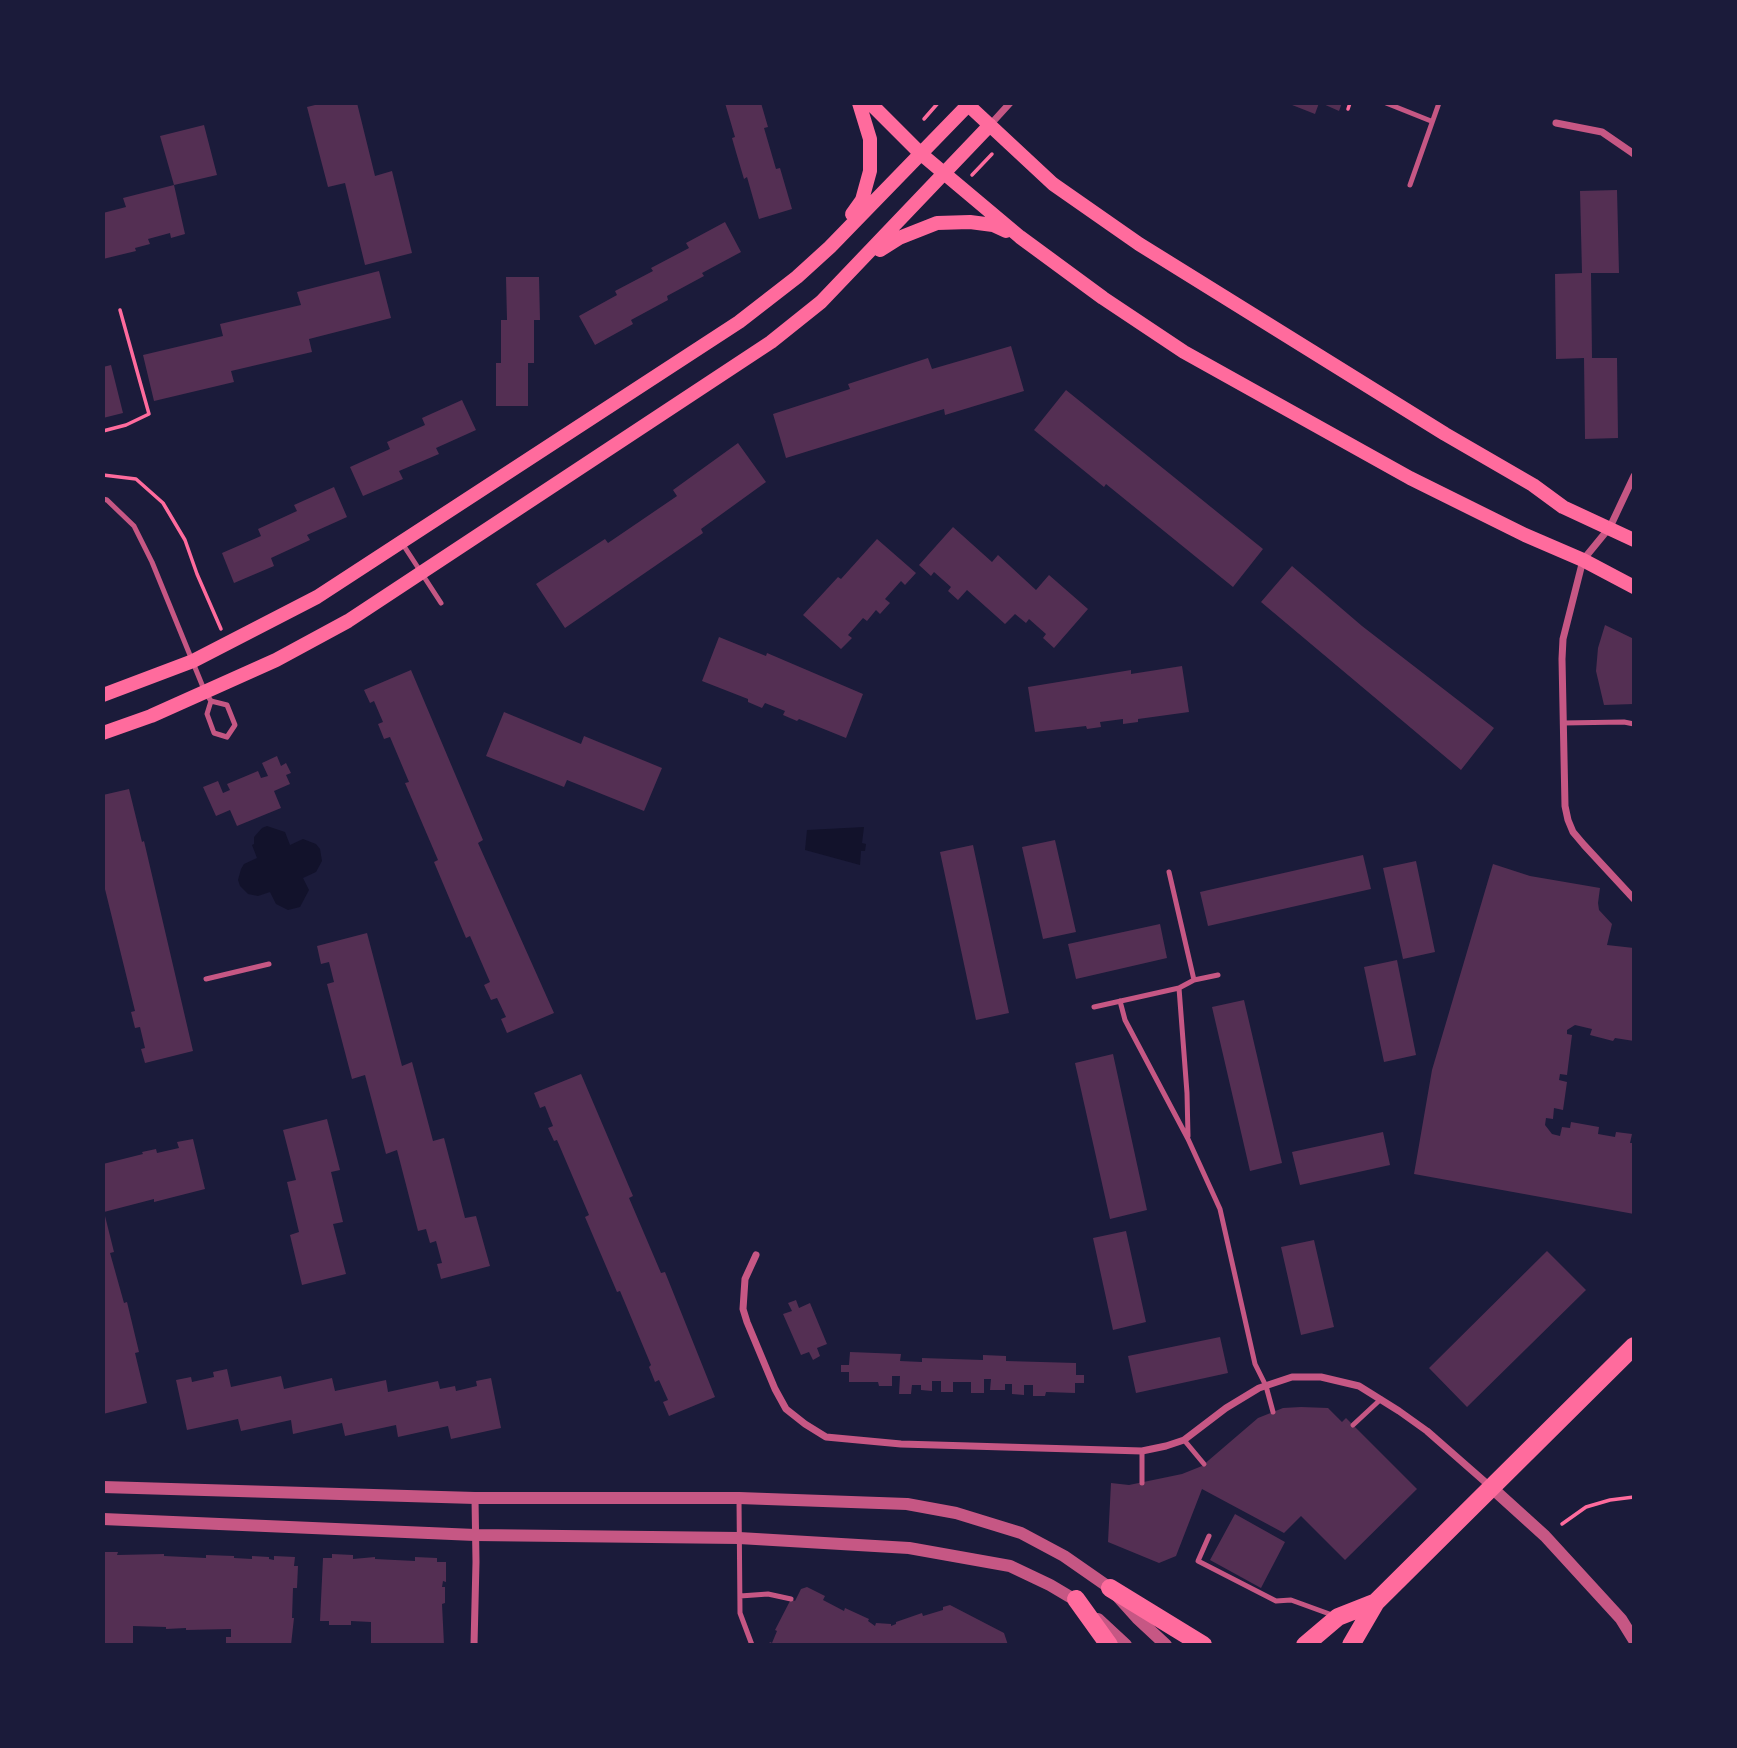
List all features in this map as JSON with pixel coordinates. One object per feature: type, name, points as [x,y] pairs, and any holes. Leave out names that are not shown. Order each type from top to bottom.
[{"type":"main road","points":[[830,247],[862,200],[870,171],[870,139],[859,103]]},
{"type":"main road","points":[[870,103],[920,153],[1020,237],[1184,352],[1410,478],[1634,587]]},
{"type":"main road","points":[[103,695],[193,661],[317,597],[739,322],[797,277],[830,247],[968,104],[1053,184],[1139,244],[1445,434],[1533,485],[1563,507],[1634,540]]},
{"type":"main road","points":[[103,733],[208,696],[336,628],[771,342],[821,302],[859,265],[990,125]]},
{"type":"main road","points":[[859,265],[899,238],[937,223],[970,222],[993,225],[1020,237]]},
{"type":"main road","points":[[1351,1645],[1376,1602],[1634,1346]]},
{"type":"main road","points":[[1110,1588],[1203,1645]]},
{"type":"main road","points":[[1076,1599],[1109,1645]]},
{"type":"main road","points":[[1305,1643],[1338,1617],[1376,1602]]},
{"type":"street","points":[[990,125],[1010,103]]},
{"type":"street","points":[[1556,123],[1602,132],[1634,154]]},
{"type":"street","points":[[1633,896],[1584,845],[1573,832],[1568,820],[1565,806],[1563,639],[1583,560],[1610,527],[1634,477]]},
{"type":"street","points":[[756,1255],[745,1279],[743,1309],[747,1322],[786,1409],[826,1437],[901,1444],[1142,1451],[1184,1440],[1226,1408],[1266,1386],[1292,1377],[1321,1377],[1359,1386],[1427,1431],[1492,1488],[1561,1554],[1621,1619],[1634,1640]]},
{"type":"street","points":[[103,1487],[475,1497],[739,1498],[907,1504],[956,1513],[1020,1533],[1064,1556],[1110,1588],[1166,1645]]},
{"type":"street","points":[[474,1645],[475,1497]]},
{"type":"street","points":[[103,1519],[475,1535],[740,1538],[868,1544],[1010,1566],[1076,1599],[1126,1645]]},
{"type":"lane","points":[[1387,103],[1431,121]]},
{"type":"lane","points":[[1410,185],[1439,103]]},
{"type":"lane","points":[[103,499],[134,526],[152,562],[208,696],[206,715],[214,733],[227,737]]},
{"type":"lane","points":[[402,543],[441,603]]},
{"type":"lane","points":[[208,696],[227,705],[235,725],[227,737]]},
{"type":"lane","points":[[1563,723],[1634,724]]},
{"type":"lane","points":[[227,737],[230,745]]},
{"type":"lane","points":[[1169,872],[1194,980]]},
{"type":"lane","points":[[206,979],[269,964]]},
{"type":"lane","points":[[1094,1007],[1179,989],[1194,980],[1218,975]]},
{"type":"lane","points":[[1179,989],[1188,1139]]},
{"type":"lane","points":[[1120,1001],[1125,1020],[1188,1139],[1220,1209],[1255,1364],[1266,1386],[1273,1412]]},
{"type":"lane","points":[[1353,1425],[1381,1399]]},
{"type":"lane","points":[[1184,1440],[1204,1464]]},
{"type":"lane","points":[[1142,1451],[1142,1483]]},
{"type":"lane","points":[[739,1498],[740,1613],[752,1645]]},
{"type":"lane","points":[[1209,1536],[1198,1561],[1276,1601],[1291,1600],[1338,1617]]},
{"type":"lane","points":[[740,1597],[768,1594],[791,1599]]},
{"type":"path","points":[[924,119],[938,103]]},
{"type":"path","points":[[1348,109],[1350,103]]},
{"type":"path","points":[[970,177],[992,154]]},
{"type":"path","points":[[103,431],[127,425],[149,414],[120,310]]},
{"type":"path","points":[[103,475],[136,479],[163,503],[186,540],[197,574],[228,643]]},
{"type":"path","points":[[1562,1524],[1586,1507],[1634,1497]]},
{"type":"shaded area","points":[[267,826],[285,832],[290,845],[303,839],[316,844],[320,849],[322,861],[316,872],[303,878],[309,890],[300,907],[288,910],[276,904],[270,892],[258,896],[248,894],[240,886],[238,880],[244,864],[257,858],[252,845],[254,837]]},
{"type":"shaded area","points":[[864,827],[862,843],[866,844],[865,851],[861,851],[860,865],[805,850],[807,830]]},
{"type":"building","points":[[323,103],[357,103],[375,176],[392,171],[412,253],[365,265],[345,183],[328,187],[307,107]]},
{"type":"building","points":[[725,103],[761,103],[768,127],[764,128],[792,209],[759,219],[747,177],[744,179],[736,152],[732,138],[735,137]]},
{"type":"building","points":[[1287,103],[1319,103],[1315,114]]},
{"type":"building","points":[[1321,103],[1342,103],[1339,111]]},
{"type":"building","points":[[204,125],[217,175],[174,185],[160,136]]},
{"type":"building","points":[[174,185],[185,234],[171,238],[170,233],[148,239],[150,244],[135,248],[136,251],[103,259],[103,213],[126,207],[123,198]]},
{"type":"building","points":[[1617,190],[1619,273],[1591,273],[1592,358],[1617,358],[1618,438],[1585,439],[1584,358],[1556,359],[1555,274],[1582,273],[1580,191]]},
{"type":"building","points":[[725,222],[741,252],[702,273],[704,276],[667,296],[668,300],[631,320],[633,324],[595,345],[579,316],[617,295],[615,291],[653,271],[651,268],[689,248],[686,243]]},
{"type":"building","points":[[379,271],[391,318],[309,339],[312,352],[231,371],[234,382],[154,401],[143,355],[223,336],[220,324],[301,305],[297,292]]},
{"type":"building","points":[[506,277],[539,277],[540,320],[534,320],[534,363],[528,363],[528,406],[496,406],[496,363],[501,363],[501,320],[507,320]]},
{"type":"building","points":[[1011,346],[1024,391],[945,415],[944,409],[786,458],[773,414],[850,389],[848,384],[928,358],[932,369]]},
{"type":"building","points":[[111,365],[123,413],[103,418],[103,367]]},
{"type":"building","points":[[1066,390],[1263,549],[1233,587],[1106,484],[1104,487],[1034,430]]},
{"type":"building","points":[[462,400],[476,430],[436,448],[439,454],[399,471],[403,479],[363,496],[350,467],[390,449],[387,442],[425,425],[422,418]]},
{"type":"building","points":[[738,443],[766,482],[701,529],[703,533],[565,628],[536,584],[605,539],[608,543],[677,496],[673,490]]},
{"type":"building","points":[[334,487],[347,517],[307,535],[310,540],[271,558],[274,566],[234,583],[222,553],[261,536],[258,529],[297,511],[294,505]]},
{"type":"building","points":[[953,527],[992,562],[998,555],[1036,590],[1049,575],[1088,609],[1054,648],[1043,638],[1046,634],[1029,619],[1026,623],[1015,614],[1005,624],[967,590],[958,600],[948,591],[951,587],[934,572],[931,576],[919,565]]},
{"type":"building","points":[[877,539],[916,573],[905,585],[901,581],[885,599],[890,603],[880,614],[876,610],[867,621],[863,618],[848,635],[852,638],[841,649],[803,615],[838,577],[841,579]]},
{"type":"building","points":[[1292,566],[1362,626],[1494,728],[1461,770],[1261,602]]},
{"type":"building","points":[[1605,625],[1634,639],[1634,704],[1604,705],[1596,671],[1598,648]]},
{"type":"building","points":[[719,637],[766,656],[767,653],[863,694],[846,738],[783,715],[785,711],[765,703],[762,708],[748,702],[748,699],[702,681]]},
{"type":"building","points":[[1182,666],[1189,712],[1138,719],[1138,722],[1123,724],[1123,719],[1100,722],[1101,727],[1087,729],[1086,726],[1035,732],[1028,687],[1131,670],[1131,674]]},
{"type":"building","points":[[411,670],[483,840],[478,843],[554,1013],[507,1033],[501,1019],[506,1017],[497,998],[491,1000],[484,985],[490,982],[470,936],[466,938],[434,862],[438,860],[405,783],[409,782],[390,737],[384,739],[378,724],[383,722],[374,701],[370,703],[364,690]]},
{"type":"building","points":[[504,712],[581,744],[584,736],[662,768],[644,811],[567,780],[564,787],[486,756]]},
{"type":"building","points":[[277,756],[281,766],[286,763],[291,773],[286,775],[290,784],[274,791],[281,808],[237,826],[230,810],[216,816],[203,787],[218,781],[223,793],[230,790],[227,784],[258,771],[261,778],[268,776],[262,763]]},
{"type":"building","points":[[129,789],[142,842],[144,841],[193,1051],[145,1063],[141,1049],[145,1048],[140,1027],[135,1028],[131,1012],[135,1011],[103,881],[103,795]]},
{"type":"building","points":[[1055,840],[1076,932],[1043,939],[1022,847]]},
{"type":"building","points":[[973,845],[1009,1013],[976,1020],[940,852]]},
{"type":"building","points":[[1363,855],[1371,889],[1208,926],[1200,892]]},
{"type":"building","points":[[1416,861],[1435,952],[1403,959],[1383,868]]},
{"type":"building","points":[[1493,864],[1530,876],[1600,888],[1599,910],[1612,924],[1607,945],[1634,948],[1634,1041],[1615,1038],[1613,1041],[1590,1035],[1592,1029],[1575,1025],[1567,1030],[1567,1034],[1572,1035],[1567,1075],[1560,1074],[1559,1080],[1567,1082],[1563,1110],[1554,1108],[1553,1119],[1546,1118],[1545,1125],[1552,1134],[1560,1136],[1562,1127],[1570,1128],[1571,1122],[1599,1127],[1598,1134],[1615,1137],[1616,1132],[1632,1134],[1630,1143],[1634,1143],[1634,1214],[1414,1174],[1432,1070]]},
{"type":"building","points":[[1160,924],[1167,958],[1076,979],[1068,944]]},
{"type":"building","points":[[367,933],[402,1066],[412,1062],[433,1141],[444,1138],[465,1218],[476,1216],[490,1266],[441,1279],[437,1264],[442,1263],[436,1241],[430,1243],[426,1229],[418,1231],[397,1150],[386,1154],[365,1075],[352,1079],[327,984],[334,982],[329,962],[321,964],[317,946]]},
{"type":"building","points":[[1397,960],[1416,1055],[1384,1062],[1364,967]]},
{"type":"building","points":[[1244,1000],[1282,1163],[1250,1171],[1212,1007]]},
{"type":"building","points":[[1113,1054],[1147,1210],[1110,1219],[1075,1063]]},
{"type":"building","points":[[581,1074],[633,1196],[629,1198],[661,1273],[665,1272],[715,1397],[669,1416],[663,1402],[668,1400],[659,1380],[655,1382],[649,1367],[651,1365],[620,1291],[617,1292],[585,1217],[589,1215],[557,1140],[554,1141],[548,1128],[553,1126],[545,1106],[540,1108],[534,1093]]},
{"type":"building","points":[[327,1119],[340,1170],[331,1172],[343,1222],[333,1224],[346,1274],[302,1285],[290,1235],[299,1232],[287,1182],[296,1180],[283,1130]]},
{"type":"building","points":[[1383,1132],[1390,1165],[1300,1185],[1292,1152]]},
{"type":"building","points":[[193,1139],[205,1189],[104,1212],[114,1252],[110,1253],[124,1303],[127,1302],[139,1352],[135,1353],[147,1403],[103,1414],[103,1164],[156,1149],[157,1153],[179,1148],[177,1142]]},
{"type":"building","points":[[1126,1231],[1146,1322],[1113,1330],[1093,1238]]},
{"type":"building","points":[[1314,1240],[1334,1327],[1301,1335],[1281,1247]]},
{"type":"building","points":[[1547,1251],[1586,1290],[1467,1407],[1429,1368]]},
{"type":"building","points":[[796,1300],[799,1308],[810,1303],[827,1344],[817,1348],[820,1356],[813,1360],[809,1352],[801,1355],[783,1314],[792,1311],[788,1303]]},
{"type":"building","points":[[1220,1337],[1228,1373],[1136,1393],[1128,1356]]},
{"type":"building","points":[[850,1352],[901,1354],[900,1361],[922,1362],[922,1358],[983,1360],[983,1355],[1006,1356],[1006,1361],[1076,1363],[1076,1375],[1084,1375],[1084,1383],[1075,1383],[1075,1393],[1046,1392],[1045,1396],[1033,1396],[1033,1385],[1024,1385],[1024,1395],[1012,1394],[1012,1384],[1005,1384],[1005,1390],[990,1390],[991,1379],[984,1379],[984,1393],[971,1393],[971,1382],[953,1382],[953,1392],[941,1392],[941,1381],[932,1381],[932,1391],[921,1390],[921,1385],[912,1385],[911,1394],[899,1394],[900,1376],[892,1376],[892,1386],[879,1386],[878,1382],[849,1382],[849,1372],[841,1372],[841,1365],[849,1365]]},
{"type":"building","points":[[227,1369],[231,1387],[281,1376],[284,1389],[332,1378],[335,1391],[386,1380],[388,1392],[438,1381],[440,1389],[455,1386],[456,1391],[477,1386],[476,1381],[491,1378],[501,1428],[451,1439],[448,1426],[398,1437],[396,1425],[345,1436],[342,1423],[293,1434],[291,1420],[241,1431],[238,1419],[187,1430],[176,1380],[191,1377],[192,1382],[214,1377],[213,1372]]},
{"type":"building","points":[[1283,1408],[1328,1408],[1342,1422],[1346,1418],[1417,1489],[1345,1560],[1301,1516],[1284,1533],[1202,1489],[1176,1556],[1159,1563],[1108,1542],[1111,1483],[1129,1485],[1182,1474],[1202,1466],[1258,1418]]},
{"type":"building","points":[[1235,1514],[1285,1542],[1261,1588],[1210,1560]]},
{"type":"building","points":[[103,1552],[118,1552],[117,1555],[164,1554],[206,1558],[206,1555],[252,1559],[252,1556],[274,1560],[274,1556],[295,1557],[294,1566],[298,1566],[297,1588],[293,1588],[291,1645],[226,1645],[226,1637],[231,1637],[231,1629],[186,1630],[133,1626],[133,1645],[103,1645]]},
{"type":"building","points":[[332,1554],[353,1555],[353,1559],[375,1557],[415,1561],[415,1557],[437,1558],[437,1562],[446,1562],[446,1582],[443,1581],[442,1587],[445,1587],[445,1603],[442,1604],[444,1645],[371,1645],[371,1622],[351,1621],[351,1625],[329,1625],[329,1621],[320,1621],[323,1558],[332,1558]]},
{"type":"building","points":[[807,1587],[825,1596],[823,1600],[844,1611],[845,1608],[869,1619],[875,1626],[876,1623],[891,1626],[922,1613],[923,1616],[943,1610],[943,1607],[950,1605],[1004,1633],[1008,1645],[768,1645],[772,1643],[777,1631],[775,1630],[791,1599],[795,1601],[801,1589]]}]
